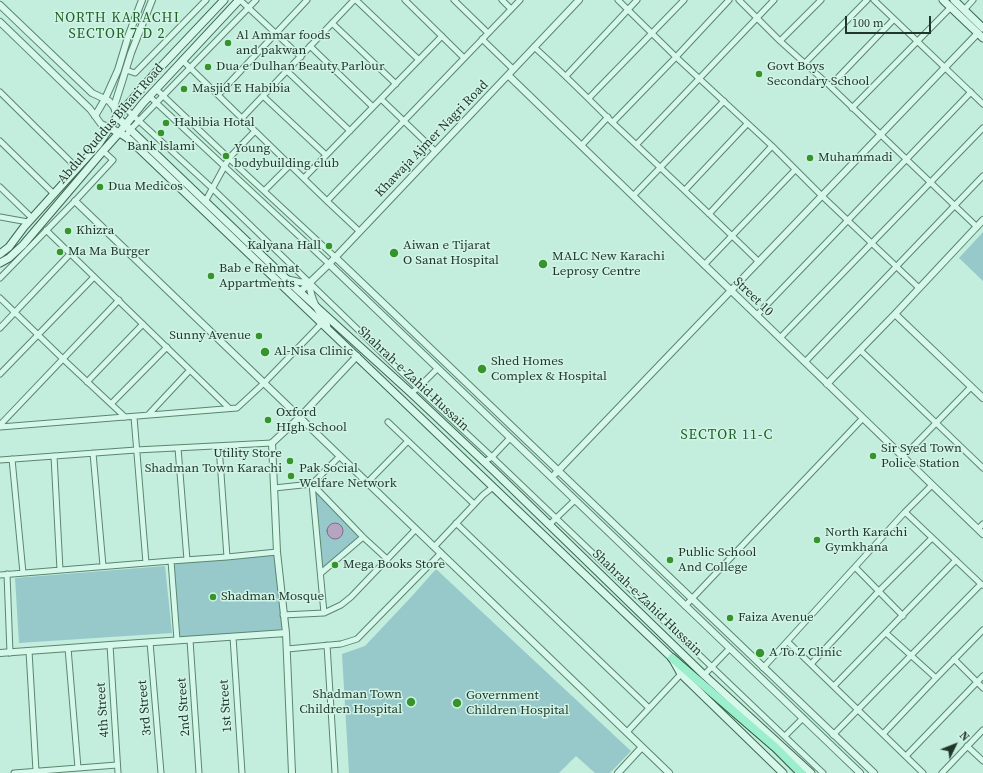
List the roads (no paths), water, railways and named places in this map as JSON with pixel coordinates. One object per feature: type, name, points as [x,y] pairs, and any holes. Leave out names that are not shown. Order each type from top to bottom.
[{"type":"main road","name":"Abdul Quddus Bihari Road","points":[[0,254],[9,247],[30,220],[98,146],[117,117],[156,72],[224,0]]},
{"type":"main road","name":"Abdul Quddus Bihari Road","points":[[0,263],[9,258],[23,245],[103,151],[125,131],[133,115],[143,102],[239,0]]},
{"type":"main road","points":[[943,0],[981,33]]},
{"type":"main road","points":[[954,0],[964,10],[981,33]]},
{"type":"main road","name":"Shahrah-e-Zahid Hussain","points":[[117,117],[125,131],[273,276],[672,658],[681,674],[783,773]]},
{"type":"main road","name":"Shahrah-e-Zahid Hussain","points":[[110,128],[125,131],[205,202],[316,307],[411,393],[704,675],[811,773]]},
{"type":"main road","points":[[485,480],[494,472]]},
{"type":"main road","points":[[672,658],[776,748],[801,773]]},
{"type":"street","points":[[95,116],[105,99],[118,70],[128,37],[142,0]]},
{"type":"street","points":[[0,5],[92,92],[105,99],[114,107],[131,53],[152,0]]},
{"type":"street","points":[[126,70],[135,73],[206,0]]},
{"type":"street","points":[[239,0],[301,57]]},
{"type":"street","points":[[125,131],[139,121],[164,96],[256,0]]},
{"type":"street","points":[[218,95],[307,0]]},
{"type":"street","points":[[242,118],[355,0],[419,60]]},
{"type":"street","points":[[406,0],[464,58]]},
{"type":"street","points":[[454,0],[488,33]]},
{"type":"street","points":[[502,0],[511,9]]},
{"type":"street","points":[[327,201],[520,0]]},
{"type":"street","name":"Khawaja Ajmer Nagri Road","points":[[300,292],[329,264],[359,230],[508,76],[579,0]]},
{"type":"street","points":[[618,0],[699,79],[772,146],[871,244],[919,288]]},
{"type":"street","points":[[566,76],[637,0]]},
{"type":"street","points":[[589,98],[684,0]]},
{"type":"street","points":[[612,122],[676,57],[729,0]]},
{"type":"street","points":[[739,0],[780,41],[830,86],[977,227]]},
{"type":"street","points":[[637,144],[774,0]]},
{"type":"street","points":[[780,41],[821,0]]},
{"type":"street","points":[[805,63],[867,0]]},
{"type":"street","points":[[874,0],[983,104]]},
{"type":"street","points":[[964,10],[973,0]]},
{"type":"street","points":[[852,108],[950,7]]},
{"type":"street","points":[[830,86],[894,19]]},
{"type":"street","name":"Shahrah-e-Zahid Hussain","points":[[0,22],[90,110],[101,124],[110,128]]},
{"type":"street","points":[[332,23],[396,84]]},
{"type":"street","points":[[551,478],[945,67],[981,33]]},
{"type":"street","points":[[304,178],[442,36]]},
{"type":"street","points":[[482,39],[513,70]]},
{"type":"street","points":[[310,46],[373,107]]},
{"type":"street","points":[[534,47],[759,262]]},
{"type":"street","points":[[182,60],[327,201],[359,230]]},
{"type":"street","points":[[287,71],[350,131]]},
{"type":"street","name":"Street 10","points":[[508,76],[981,531]]},
{"type":"street","points":[[156,89],[335,256],[874,773]]},
{"type":"street","points":[[0,92],[77,168]]},
{"type":"street","points":[[757,315],[971,92]]},
{"type":"street","points":[[149,96],[329,264],[860,773]]},
{"type":"street","points":[[264,96],[326,155]]},
{"type":"street","points":[[382,98],[435,151]]},
{"type":"street","points":[[633,196],[724,101]]},
{"type":"street","name":"Shahrah-e-Zahid Hussain","points":[[114,107],[117,117]]},
{"type":"street","points":[[125,108],[213,189],[418,388],[823,773]]},
{"type":"street","points":[[581,146],[608,117]]},
{"type":"street","points":[[685,190],[747,124]]},
{"type":"street","points":[[780,338],[983,128]]},
{"type":"street","points":[[205,202],[229,158],[255,131]]},
{"type":"street","points":[[0,141],[54,194]]},
{"type":"street","points":[[709,214],[772,146]]},
{"type":"street","points":[[0,278],[113,160],[103,151]]},
{"type":"street","points":[[264,191],[290,165]]},
{"type":"street","points":[[704,265],[795,170]]},
{"type":"street","points":[[805,362],[983,176]]},
{"type":"street","points":[[0,187],[30,220]]},
{"type":"street","points":[[75,201],[670,773]]},
{"type":"street","points":[[0,217],[30,220]]},
{"type":"street","points":[[827,384],[983,220]]},
{"type":"street","points":[[46,230],[229,408]]},
{"type":"street","points":[[0,328],[70,254]]},
{"type":"street","points":[[273,276],[309,283]]},
{"type":"street","points":[[0,374],[94,277]]},
{"type":"street","points":[[309,283],[310,294],[330,330]]},
{"type":"street","points":[[0,298],[125,417]]},
{"type":"street","points":[[1,422],[119,300]]},
{"type":"street","points":[[895,314],[983,398]]},
{"type":"street","points":[[1,422],[134,417],[237,408],[264,383],[322,323]]},
{"type":"street","points":[[87,382],[143,324]]},
{"type":"street","points":[[111,404],[167,347]]},
{"type":"street","points":[[860,350],[937,422],[983,468]]},
{"type":"street","points":[[0,460],[136,450],[272,443],[300,417],[357,356]]},
{"type":"street","points":[[411,393],[437,369]]},
{"type":"street","points":[[148,415],[190,370]]},
{"type":"street","points":[[904,457],[971,387]]},
{"type":"street","points":[[134,417],[146,563]]},
{"type":"street","points":[[686,606],[863,418]]},
{"type":"street","points":[[388,422],[474,504]]},
{"type":"street","points":[[484,462],[492,457],[510,438]]},
{"type":"street","points":[[367,482],[408,441]]},
{"type":"street","points":[[272,443],[277,552],[287,649],[292,773]]},
{"type":"street","points":[[219,446],[227,557]]},
{"type":"street","points":[[178,448],[187,560]]},
{"type":"street","points":[[93,453],[103,566]]},
{"type":"street","points":[[54,456],[60,570]]},
{"type":"street","points":[[274,488],[312,484],[340,456]]},
{"type":"street","points":[[12,459],[23,573]]},
{"type":"street","points":[[312,484],[362,537],[387,559]]},
{"type":"street","points":[[312,484],[324,613]]},
{"type":"street","points":[[763,668],[856,568],[905,512],[932,485]]},
{"type":"street","points":[[434,546],[483,495],[493,487]]},
{"type":"street","points":[[549,526],[575,500]]},
{"type":"street","points":[[905,512],[981,584]]},
{"type":"street","points":[[456,523],[650,708]]},
{"type":"street","points":[[981,531],[983,524]]},
{"type":"street","points":[[284,615],[324,613],[341,605],[351,597],[416,529]]},
{"type":"street","points":[[321,573],[362,537]]},
{"type":"street","points":[[811,664],[879,591],[932,538]]},
{"type":"street","points":[[0,575],[277,552]]},
{"type":"street","points":[[287,649],[341,644],[357,639],[441,553]]},
{"type":"street","points":[[834,686],[956,560]]},
{"type":"street","points":[[171,561],[177,640]]},
{"type":"street","points":[[856,568],[903,616]]},
{"type":"street","points":[[7,574],[10,652]]},
{"type":"street","points":[[834,735],[981,584],[983,577]]},
{"type":"street","points":[[883,734],[983,630]]},
{"type":"street","points":[[0,653],[286,633]]},
{"type":"street","points":[[886,633],[936,678]]},
{"type":"street","name":"1st Street","points":[[233,637],[242,773]]},
{"type":"street","name":"2nd Street","points":[[190,640],[199,773]]},
{"type":"street","name":"3rd Street","points":[[150,642],[161,773]]},
{"type":"street","points":[[788,642],[923,773]]},
{"type":"street","name":"4th Street","points":[[110,645],[118,773]]},
{"type":"street","points":[[327,645],[335,773]]},
{"type":"street","points":[[68,648],[78,768]]},
{"type":"street","points":[[704,675],[730,648]]},
{"type":"street","points":[[28,651],[36,771]]},
{"type":"street","points":[[954,659],[983,688]]},
{"type":"street","points":[[627,732],[681,674]]},
{"type":"street","points":[[906,756],[983,676]]},
{"type":"street","points":[[785,736],[802,718]]},
{"type":"street","points":[[942,773],[983,730]]},
{"type":"street","points":[[968,746],[983,761]]},
{"type":"street","points":[[618,773],[642,747]]},
{"type":"street","points":[[14,773],[117,765]]},
{"type":"place","name":"Al Ammar foods and pakwan","points":[[228,43]]},
{"type":"place","name":"Dua e Dulhan Beauty Parlour","points":[[208,67]]},
{"type":"place","name":"Govt Boys Secondary School","points":[[759,74]]},
{"type":"place","name":"Masjid E Habibia","points":[[184,89]]},
{"type":"place","name":"Habibia Hotal","points":[[166,123]]},
{"type":"place","name":"Bank lslami","points":[[161,133]]},
{"type":"place","name":"Young bodybuilding club","points":[[226,156]]},
{"type":"place","name":"Muhammadi","points":[[810,158]]},
{"type":"place","name":"Dua Medicos","points":[[100,187]]},
{"type":"place","name":"Khizra","points":[[68,231]]},
{"type":"place","name":"Kalyana Hall","points":[[329,246]]},
{"type":"place","name":"Ma Ma Burger","points":[[60,252]]},
{"type":"place","name":"Aiwan e Tijarat O Sanat Hospital","points":[[394,253]]},
{"type":"place","name":"MALC New Karachi Leprosy Centre","points":[[543,264]]},
{"type":"place","name":"Bab e Rehmat Appartments","points":[[211,276]]},
{"type":"place","name":"Sunny Avenue","points":[[259,336]]},
{"type":"place","name":"Al-Nisa Clinic","points":[[265,352]]},
{"type":"place","name":"Shed Homes Complex & Hospital","points":[[482,369]]},
{"type":"place","name":"Oxford HIgh School","points":[[268,420]]},
{"type":"place","name":"Sir Syed Town Police Station","points":[[873,456]]},
{"type":"place","name":"Utility Store Shadman Town Karachi","points":[[290,461]]},
{"type":"place","name":"Pak Social Welfare Network","points":[[291,476]]},
{"type":"place","name":"North Karachi Gymkhana","points":[[817,540]]},
{"type":"place","name":"Public School And College","points":[[670,560]]},
{"type":"place","name":"Mega Books Store","points":[[335,565]]},
{"type":"place","name":"Shadman Mosque","points":[[213,597]]},
{"type":"place","name":"Faiza Avenue","points":[[730,618]]},
{"type":"place","name":"A To Z Clinic","points":[[760,653]]},
{"type":"place","name":"Shadman Town Children Hospital","points":[[411,702]]},
{"type":"place","name":"Government Children Hospital","points":[[457,703]]},
{"type":"district","name":"NORTH KARACHI SECTOR 7 D 2","points":[[117,26]]},
{"type":"district","name":"SECTOR 11-C","points":[[727,435]]}]
